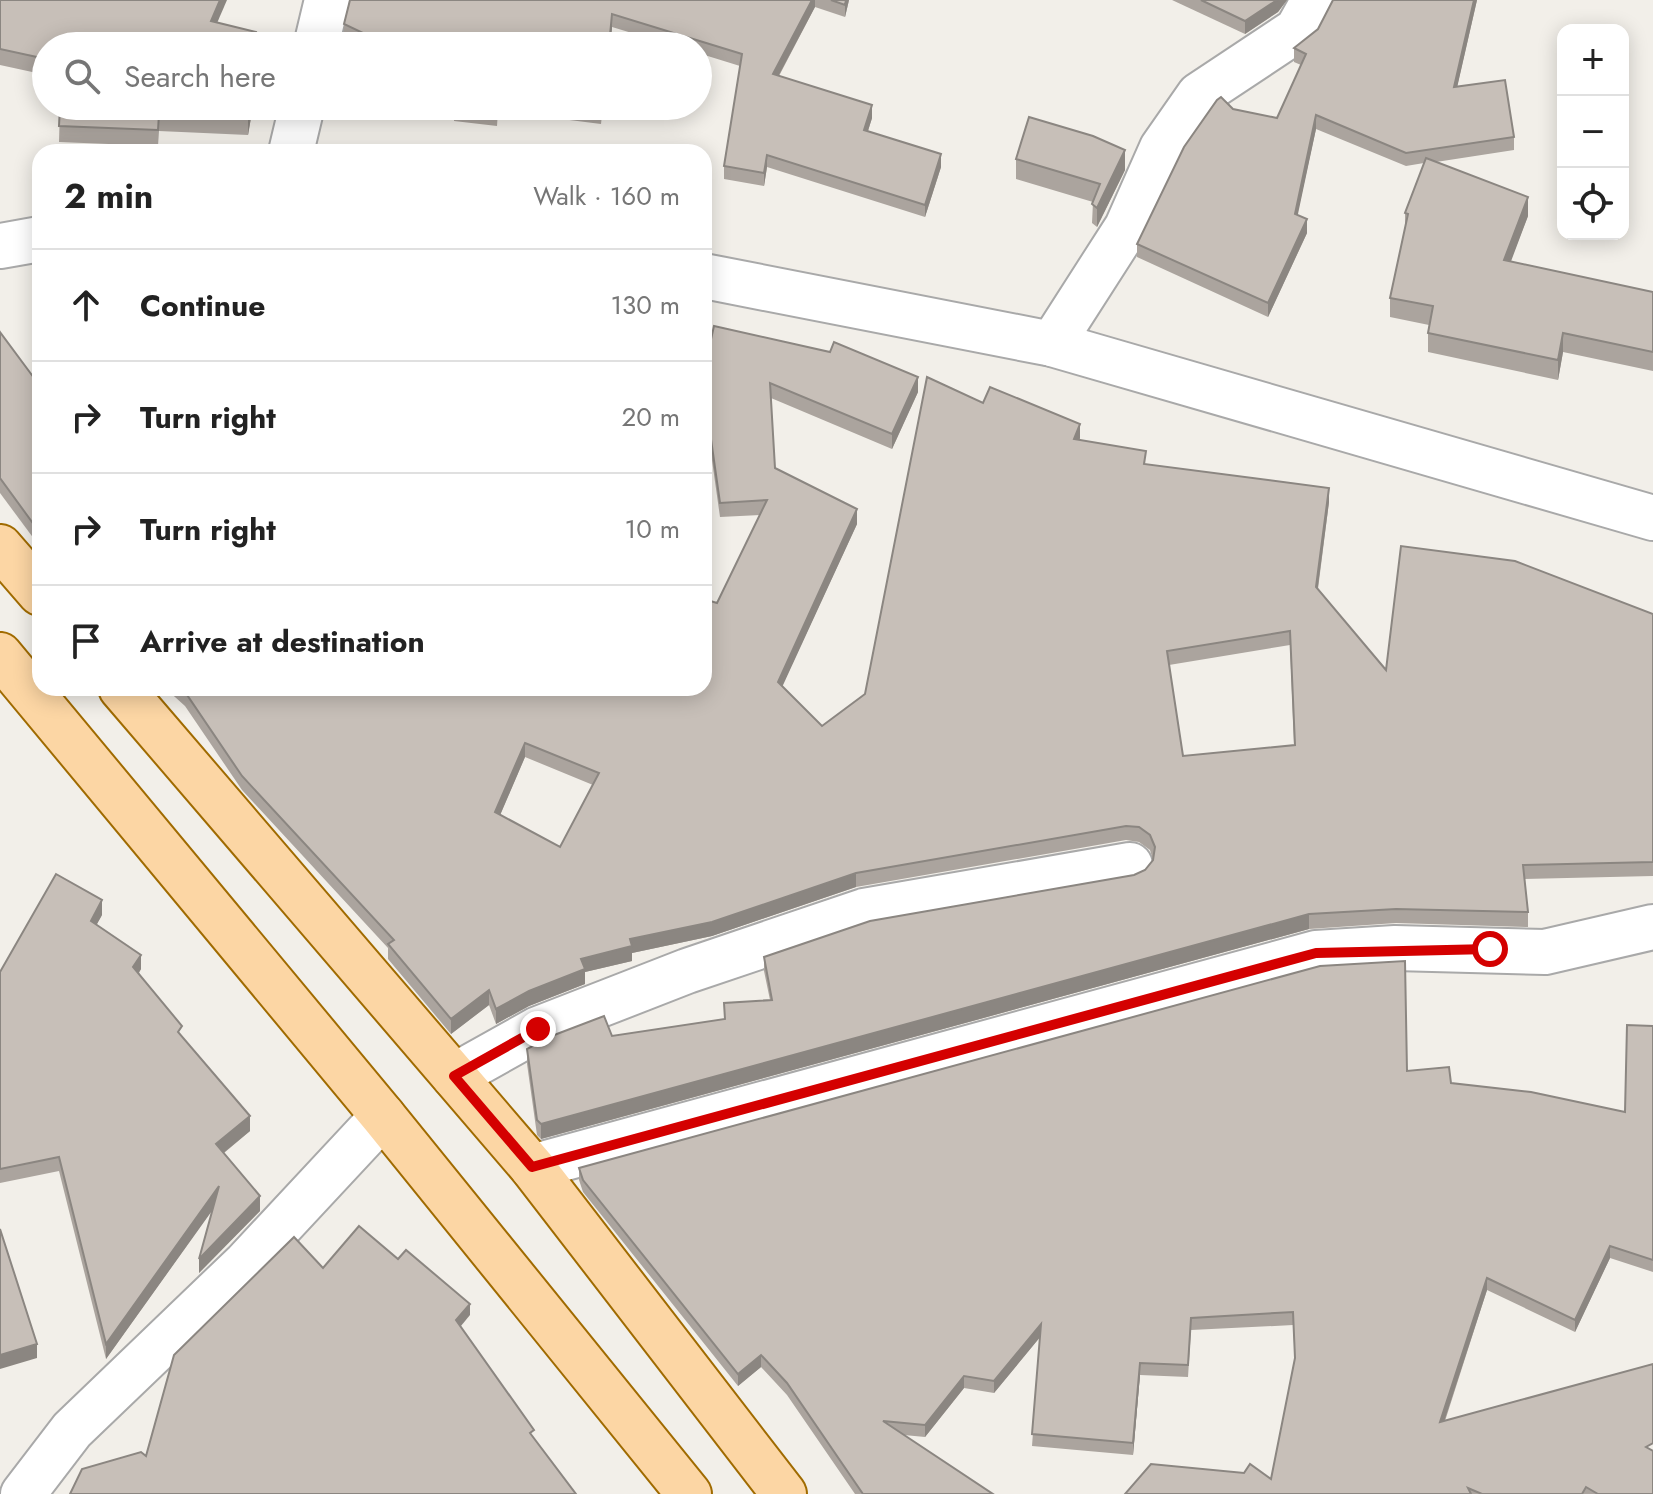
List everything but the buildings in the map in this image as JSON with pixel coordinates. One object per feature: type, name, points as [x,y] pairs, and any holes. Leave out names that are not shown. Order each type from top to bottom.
[{"type":"main road","points":[[0,547],[32,584]]},
{"type":"main road","points":[[0,655],[32,694]]},
{"type":"main road","points":[[34,696],[383,1116],[689,1494]]},
{"type":"main road","points":[[128,696],[532,1167],[784,1494]]},
{"type":"street","points":[[319,32],[327,0]]},
{"type":"street","points":[[1052,344],[1127,227],[1162,148],[1199,95],[1297,30],[1314,0]]},
{"type":"street","points":[[293,144],[299,120]]},
{"type":"street","points":[[0,246],[32,240]]},
{"type":"street","points":[[712,278],[1052,344],[1653,518]]},
{"type":"street","points":[[454,1076],[538,1029],[687,971],[864,911],[1130,865]]},
{"type":"street","points":[[532,1167],[1316,953],[1395,948],[1545,952],[1653,927]]},
{"type":"street","points":[[23,1494],[72,1430],[246,1263],[383,1116]]},
{"type":"route","points":[[538,1029],[454,1076],[532,1167],[1316,953],[1395,948],[1490,949]]}]
